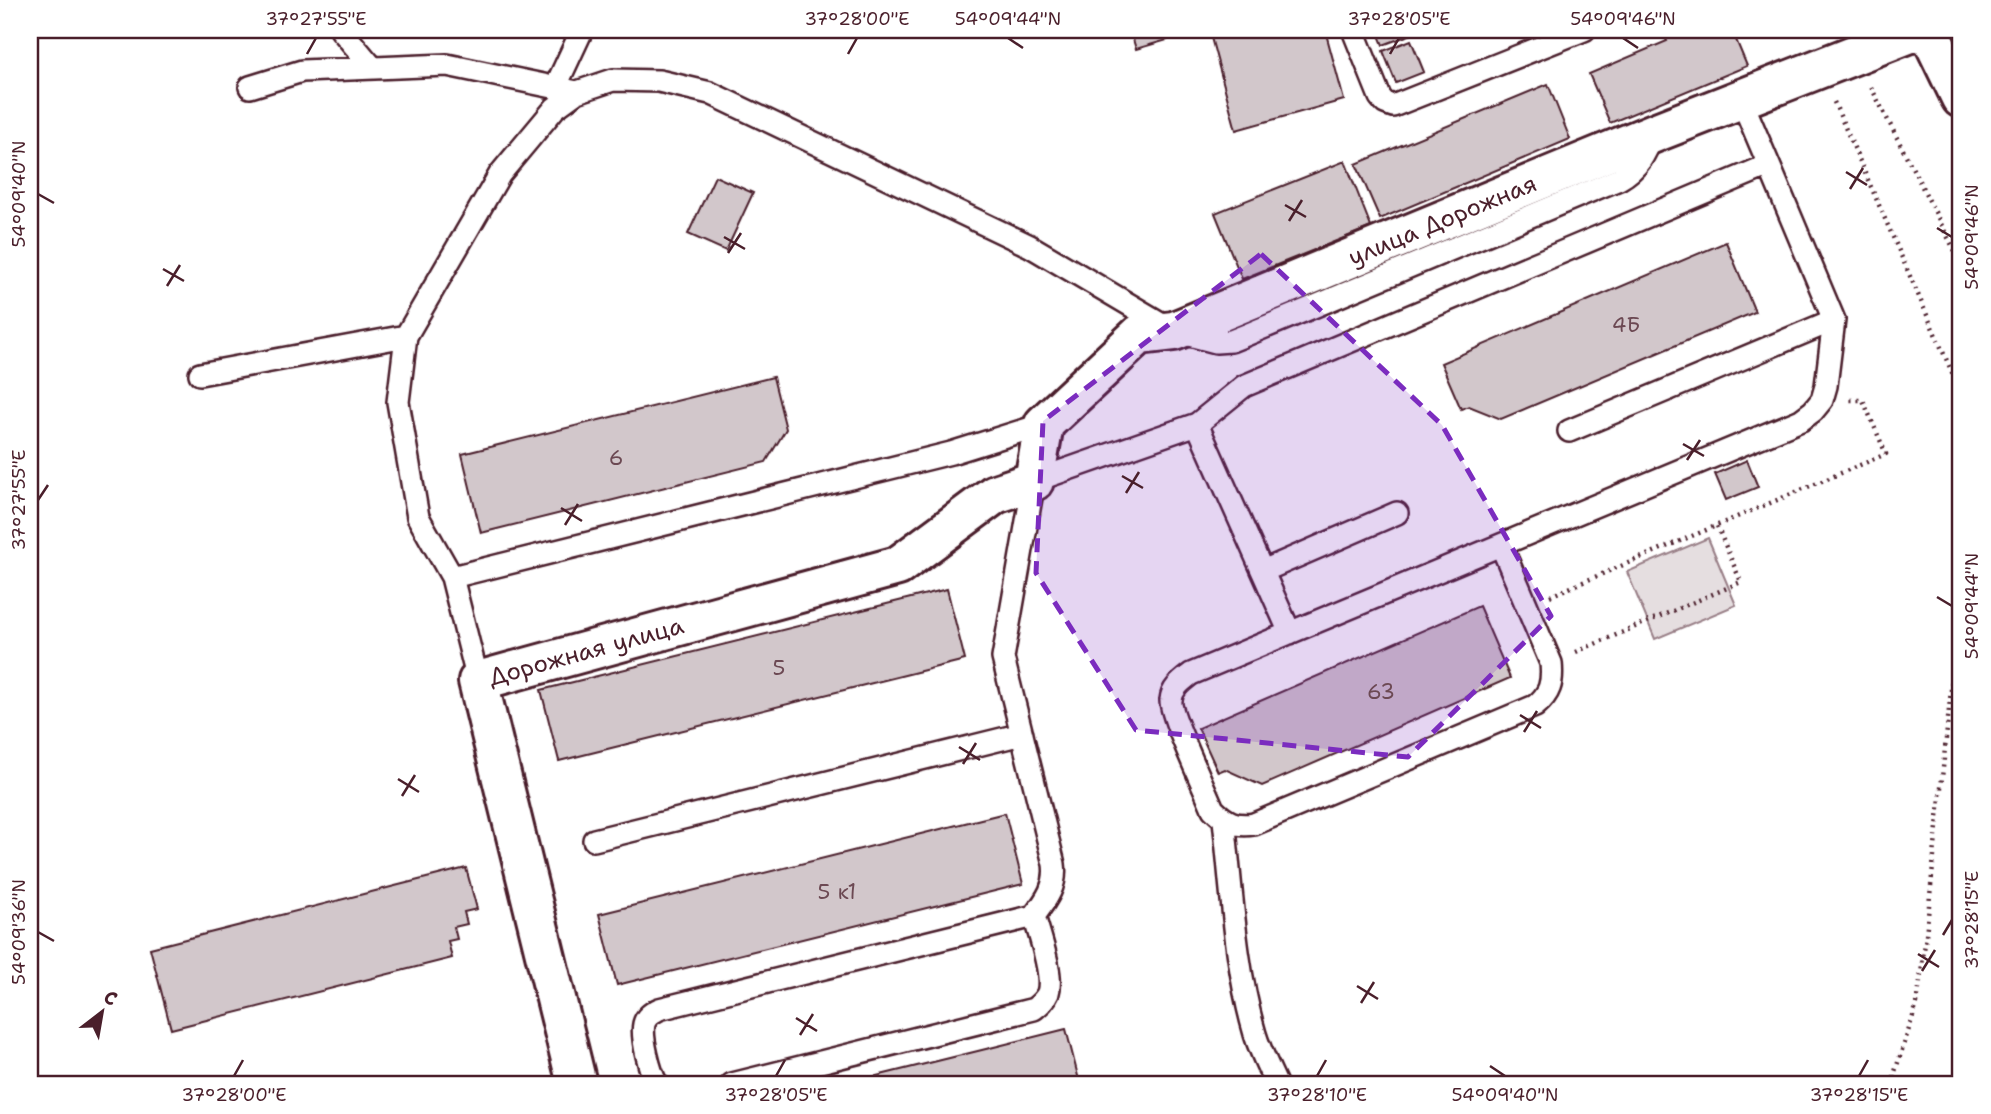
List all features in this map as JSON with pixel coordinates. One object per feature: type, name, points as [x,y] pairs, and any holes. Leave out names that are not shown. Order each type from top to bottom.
[{"type":"main road","name":"улица Дорожная","points":[[1044,424],[1139,335],[1174,331],[1654,133],[1918,30]]},
{"type":"main road","points":[[1928,30],[1961,98]]},
{"type":"main road","points":[[1034,481],[1044,424]]},
{"type":"main road","name":"Дорожная улица","points":[[578,1084],[478,681],[898,566],[995,494],[1034,481]]},
{"type":"lane","points":[[341,30],[373,68]]},
{"type":"lane","points":[[555,88],[582,30]]},
{"type":"lane","points":[[1353,30],[1380,97],[1393,106],[1584,30]]},
{"type":"lane","points":[[250,87],[302,71],[447,65],[577,92]]},
{"type":"lane","points":[[478,681],[452,577],[418,517],[398,402],[406,336],[500,174],[555,108],[577,92],[613,80],[659,81],[710,93],[1030,246],[1174,331]]},
{"type":"lane","points":[[1501,545],[1551,663],[1553,680],[1547,696],[1535,706],[1254,824],[1241,826],[1224,820],[1213,809],[1170,701],[1177,685],[1191,674],[1801,420],[1822,400],[1834,320],[1741,99]]},
{"type":"lane","points":[[657,1084],[643,1026],[649,1015],[659,1009],[1034,916],[1053,888],[1056,874],[1003,658],[1034,481],[1197,424],[1244,386],[1769,165]]},
{"type":"lane","points":[[1569,431],[1834,320]]},
{"type":"lane","points":[[200,374],[406,336]]},
{"type":"lane","points":[[452,577],[951,453],[1044,424]]},
{"type":"lane","points":[[1197,424],[1290,633]]},
{"type":"lane","points":[[1262,571],[1398,513]]},
{"type":"lane","points":[[594,840],[1022,734]]},
{"type":"lane","points":[[1224,820],[1249,1009],[1256,1037],[1276,1084]]},
{"type":"lane","points":[[732,1084],[1034,1009],[1043,1002],[1049,991],[1050,978],[1034,916]]},
{"type":"path","points":[[1855,55],[1961,263]]},
{"type":"path","points":[[1819,68],[1961,393]]},
{"type":"path","points":[[1527,606],[1886,454],[1863,400],[1822,400]]},
{"type":"path","points":[[1551,663],[1741,583],[1717,526]]},
{"type":"path","points":[[1891,1084],[1917,1004],[1954,660],[1961,625]]},
{"type":"highlighted area","points":[[1261,254],[1442,425],[1551,616],[1408,757],[1136,730],[1036,573],[1043,421]]},
{"type":"shaded area","points":[[1708,538],[1736,605],[1655,639],[1627,572]]},
{"type":"building","points":[[1130,30],[1174,30],[1165,32],[1167,40],[1136,49]]},
{"type":"building","points":[[1209,30],[1325,30],[1344,100],[1236,130]]},
{"type":"building","points":[[1377,30],[1414,30],[1415,33],[1383,45]]},
{"type":"building","points":[[1662,30],[1732,30],[1747,66],[1610,123],[1589,74],[1667,41]]},
{"type":"building","points":[[1411,40],[1424,72],[1396,83],[1383,51]]},
{"type":"building","points":[[1548,84],[1570,139],[1380,219],[1356,164]]},
{"type":"building","points":[[1345,161],[1371,227],[1242,279],[1215,213]]},
{"type":"building","points":[[715,176],[753,193],[726,251],[688,234]]},
{"type":"building","points":[[1726,242],[1755,312],[1501,419],[1469,406],[1461,409],[1441,363]]},
{"type":"building","points":[[773,377],[786,429],[766,462],[481,533],[462,454]]},
{"type":"building","points":[[1747,460],[1758,487],[1726,500],[1715,474]]},
{"type":"building","points":[[947,589],[965,660],[559,761],[541,690]]},
{"type":"building","points":[[1479,606],[1510,678],[1262,786],[1225,769],[1218,772],[1198,728]]},
{"type":"building","points":[[1005,813],[1023,884],[617,985],[599,914]]},
{"type":"building","points":[[466,868],[477,909],[464,912],[467,924],[454,927],[457,939],[448,941],[452,958],[171,1029],[150,948]]},
{"type":"building","points":[[1066,1029],[1080,1084],[844,1084],[998,1046]]}]
